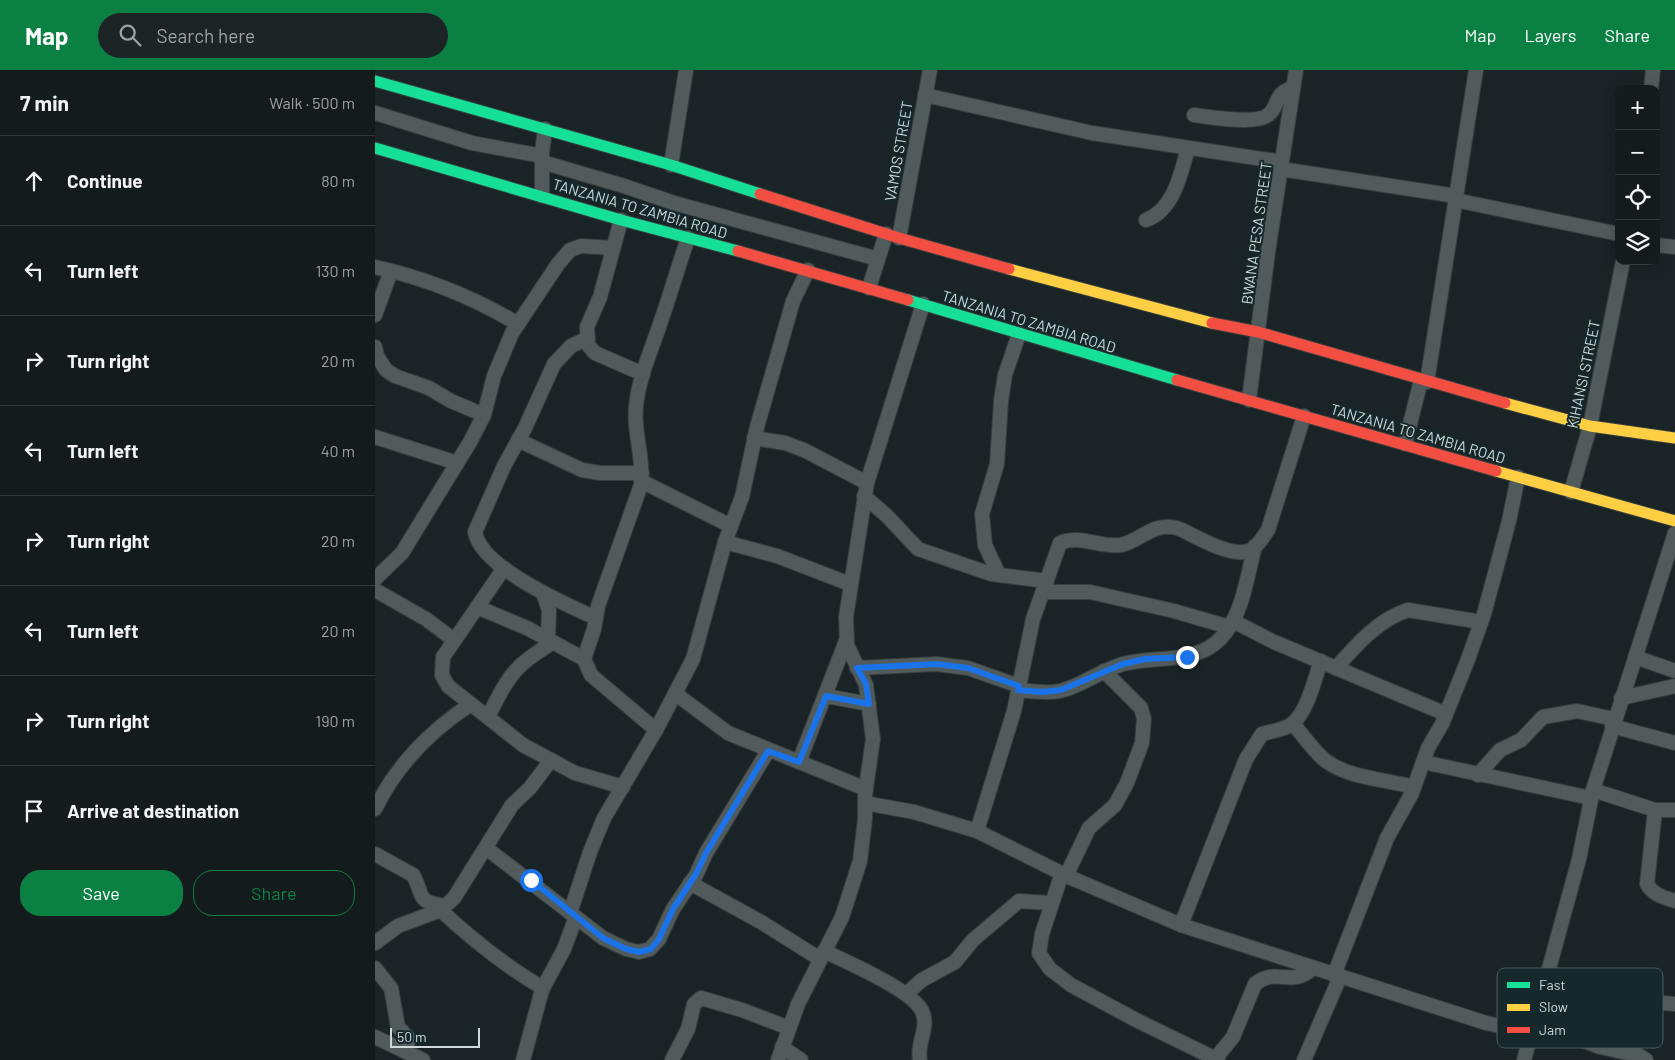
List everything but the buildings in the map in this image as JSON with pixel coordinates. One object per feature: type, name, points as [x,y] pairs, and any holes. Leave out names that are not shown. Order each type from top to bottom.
[{"type":"main road","points":[[380,78],[545,129],[671,165],[893,236],[1155,310],[1258,332],[1332,354],[1375,364],[1424,381],[1590,426],[1675,438]]},
{"type":"main road","name":"TANZANIA TO ZAMBIA ROAD","points":[[375,148],[621,220],[808,270],[1019,334],[1675,521]]},
{"type":"street","points":[[671,165],[686,70]]},
{"type":"street","name":"VAMOS STREET","points":[[869,288],[878,259],[893,236],[930,70]]},
{"type":"street","name":"BWANA PESA STREET","points":[[1249,400],[1295,70]]},
{"type":"street","points":[[1405,444],[1424,381],[1477,70]]},
{"type":"street","points":[[1651,85],[1653,70]]},
{"type":"street","points":[[1194,116],[1250,120],[1264,117],[1273,110],[1280,94],[1293,88]]},
{"type":"street","points":[[925,95],[1091,133],[1188,148],[1455,198],[1615,233]]},
{"type":"street","points":[[375,113],[472,143],[542,159],[674,203],[878,259]]},
{"type":"street","points":[[542,196],[542,159],[545,129]]},
{"type":"street","points":[[1146,220],[1155,216],[1171,196],[1178,182],[1188,148]]},
{"type":"street","points":[[621,220],[600,297],[587,327],[588,344],[595,352],[643,374]]},
{"type":"street","points":[[584,659],[598,606],[623,541],[642,477],[641,447],[635,424],[636,403],[643,374],[688,238]]},
{"type":"street","points":[[1660,245],[1675,247]]},
{"type":"street","points":[[378,574],[402,553],[457,463],[484,415],[504,349],[518,324],[558,264],[570,250],[581,246],[613,248]]},
{"type":"street","name":"KIHANSI STREET","points":[[1571,492],[1590,426],[1622,265]]},
{"type":"street","points":[[375,267],[452,289],[492,308],[518,324]]},
{"type":"street","points":[[523,1060],[536,1006],[543,988],[564,949],[589,852],[604,818],[656,730],[693,659],[725,542],[742,497],[755,438],[793,301],[808,270]]},
{"type":"street","points":[[375,315],[391,271]]},
{"type":"street","points":[[801,1060],[780,1053],[789,1028],[822,955],[842,917],[860,861],[873,739],[866,684],[846,641],[845,617],[850,584],[866,490],[923,304]]},
{"type":"street","points":[[999,575],[985,545],[982,514],[997,464],[1001,400],[1005,375],[1019,334]]},
{"type":"street","points":[[588,338],[571,346],[554,364],[504,466],[475,532],[476,541],[497,566],[504,568],[543,593],[596,618]]},
{"type":"street","points":[[375,347],[377,356],[386,370],[395,376],[429,388],[451,401],[484,415]]},
{"type":"street","points":[[857,668],[936,664],[968,668],[1018,688],[1042,692],[1061,690],[1104,671],[1145,659],[1187,657],[1213,644],[1221,639],[1231,624],[1255,546],[1268,530],[1304,416]]},
{"type":"street","points":[[375,437],[457,463]]},
{"type":"street","points":[[755,438],[804,450],[866,490],[887,516],[918,548],[935,556],[1045,587],[1090,592],[1231,624],[1446,714]]},
{"type":"street","points":[[518,440],[582,470],[642,477],[731,526]]},
{"type":"street","points":[[1304,1060],[1387,838],[1414,787],[1428,748],[1446,714],[1481,622],[1509,521],[1518,476]]},
{"type":"street","points":[[977,831],[1011,719],[1033,619],[1060,543],[1068,540],[1121,545],[1161,527],[1172,526],[1230,550],[1241,552],[1255,546]]},
{"type":"street","points":[[1550,968],[1579,859],[1592,794],[1635,657],[1669,570],[1675,533]]},
{"type":"street","points":[[725,542],[786,559],[850,584]]},
{"type":"street","points":[[504,568],[443,657],[442,675],[447,686],[523,745],[575,773],[623,787]]},
{"type":"street","points":[[375,590],[426,619],[454,640]]},
{"type":"street","points":[[543,593],[549,610],[550,640]]},
{"type":"street","points":[[477,607],[550,640],[584,659],[591,674],[656,730]]},
{"type":"street","points":[[1336,668],[1368,634],[1397,613],[1408,610],[1481,622]]},
{"type":"street","points":[[488,717],[504,686],[514,673],[550,640]]},
{"type":"street","points":[[799,762],[846,641]]},
{"type":"street","points":[[1635,657],[1675,671]]},
{"type":"street","points":[[1181,925],[1246,759],[1262,734],[1284,729],[1293,724],[1309,694],[1321,661]]},
{"type":"street","points":[[1104,671],[1141,708],[1144,719],[1142,743],[1127,783],[1115,805],[1089,828],[1064,874],[1051,903],[1042,934],[1039,953],[1050,969],[1071,985],[1136,1020],[1217,1059],[1233,1037],[1255,984],[1262,978],[1270,976],[1300,978],[1313,968]]},
{"type":"street","points":[[1621,698],[1675,686]]},
{"type":"street","points":[[676,694],[728,733],[768,751],[799,762],[866,796],[977,831],[1064,874],[1181,925],[1337,976],[1486,1022],[1497,1023]]},
{"type":"street","points":[[826,696],[869,704]]},
{"type":"street","points":[[375,809],[382,795],[420,745],[445,720],[471,704]]},
{"type":"street","points":[[1478,774],[1500,750],[1521,740],[1543,717],[1577,711],[1675,743]]},
{"type":"street","points":[[1293,724],[1324,760],[1338,769],[1414,787]]},
{"type":"street","points":[[486,848],[531,880],[603,938],[626,949],[639,952],[651,949],[659,939],[673,909],[768,751]]},
{"type":"street","points":[[375,943],[398,926],[438,907],[445,906],[454,898],[512,805],[530,788],[551,760]]},
{"type":"street","points":[[1423,762],[1478,774],[1592,794],[1655,810],[1675,810]]},
{"type":"street","points":[[1655,810],[1647,884],[1650,890],[1658,895],[1675,901]]},
{"type":"street","points":[[375,854],[413,875],[422,898],[438,907],[482,946],[518,974],[543,988]]},
{"type":"street","points":[[690,883],[822,955],[906,994],[923,1012],[924,1026],[918,1054],[920,1060]]},
{"type":"street","points":[[906,994],[921,980],[955,962],[973,940],[1019,901],[1051,903]]},
{"type":"street","points":[[375,968],[391,988],[398,1027],[409,1039],[405,1051]]},
{"type":"street","points":[[672,1060],[688,1029],[694,1004],[701,998],[742,1010],[789,1028]]},
{"type":"street","points":[[375,1037],[423,1060]]},
{"type":"street","points":[[1524,1060],[1528,1048]]},
{"type":"street","points":[[1604,1048],[1638,1055],[1646,1060]]},
{"type":"traffic: fast","points":[[375,81],[671,165],[760,194]]},
{"type":"traffic: fast","points":[[375,148],[621,220],[738,251]]},
{"type":"traffic: fast","points":[[908,300],[1177,380]]},
{"type":"traffic: slow","points":[[1009,269],[1212,323]]},
{"type":"traffic: slow","points":[[1505,403],[1590,426],[1675,438]]},
{"type":"traffic: slow","points":[[1496,471],[1675,521]]},
{"type":"traffic: jam","points":[[760,194],[899,238],[1009,269]]},
{"type":"traffic: jam","points":[[738,251],[908,300]]},
{"type":"traffic: jam","points":[[1212,323],[1258,332],[1505,403]]},
{"type":"traffic: jam","points":[[1177,380],[1496,471]]},
{"type":"route","points":[[531,880],[564,909],[603,938],[626,949],[639,952],[651,949],[659,939],[673,909],[696,874],[706,853],[768,751],[799,762],[826,696],[869,704],[866,684],[857,668],[936,664],[968,668],[1019,686],[1018,690],[1042,692],[1061,690],[1123,664],[1145,659],[1187,657]]}]
